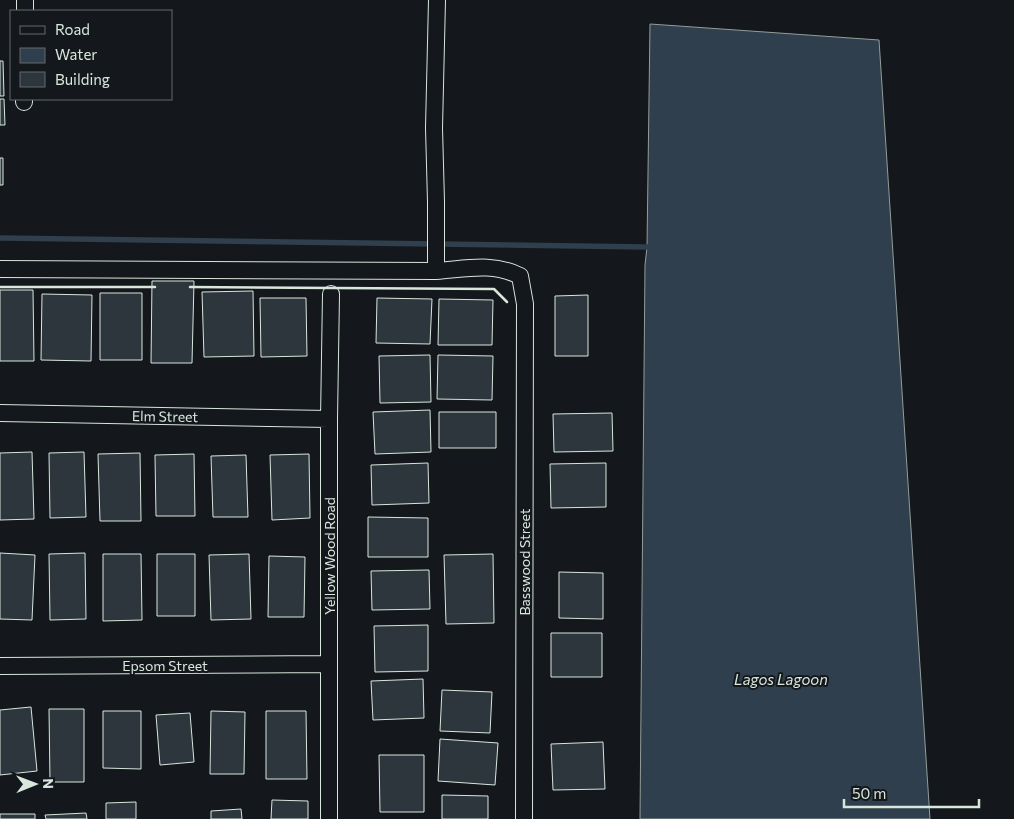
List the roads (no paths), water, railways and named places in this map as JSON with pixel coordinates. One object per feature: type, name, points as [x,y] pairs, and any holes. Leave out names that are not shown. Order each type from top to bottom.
[{"type":"street","points":[[0,269],[436,266],[434,128],[437,0]]},
{"type":"street","name":"Basswood Street","points":[[436,266],[488,267],[509,270],[520,276],[525,304],[524,819]]},
{"type":"street","name":"Yellow Wood Road","points":[[329,819],[329,419],[331,294]]},
{"type":"street","name":"Elm Street","points":[[0,413],[329,419]]},
{"type":"street","name":"Epsom Street","points":[[0,666],[329,664]]},
{"type":"water","name":"Lagos Lagoon","points":[[650,24],[879,40],[930,819],[640,819],[645,265],[647,247]]},
{"type":"waterway","points":[[0,238],[647,247]]}]
